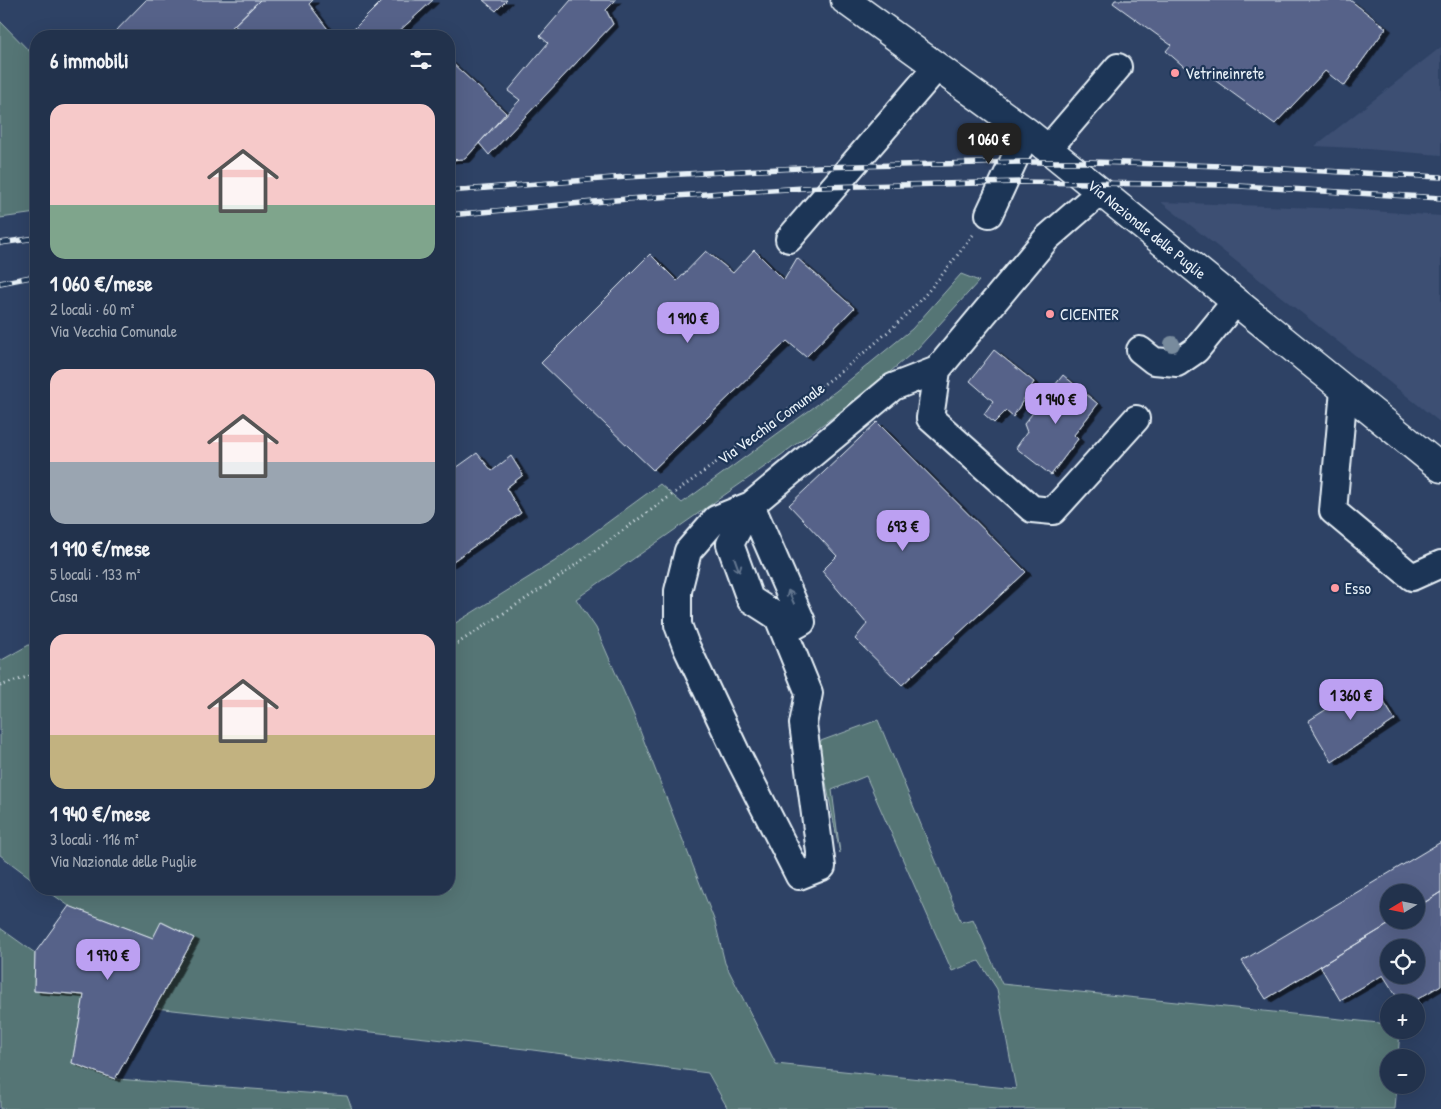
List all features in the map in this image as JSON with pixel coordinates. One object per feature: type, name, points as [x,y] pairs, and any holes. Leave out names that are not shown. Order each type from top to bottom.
[{"type":"main road","name":"Via Nazionale delle Puglie","points":[[845,0],[1027,132],[1441,468]]},
{"type":"street","points":[[789,239],[936,67]]},
{"type":"street","points":[[1048,149],[1118,67]]},
{"type":"street","points":[[989,214],[1027,132]]},
{"type":"street","points":[[751,505],[730,544],[750,599],[778,616],[808,693],[803,724],[822,867],[799,876],[736,752],[678,625],[678,591],[688,551],[716,519],[751,505],[893,387],[937,370],[1047,238],[1100,192]]},
{"type":"street","points":[[1140,350],[1154,361],[1177,363],[1196,350],[1236,302]]},
{"type":"street","points":[[937,370],[930,418],[1032,509],[1053,511],[1136,419]]},
{"type":"street","points":[[1344,390],[1333,511],[1412,577],[1441,564]]},
{"type":"street","points":[[751,505],[802,622],[784,632]]},
{"type":"path","name":"Via Vecchia Comunale","points":[[455,645],[559,577],[859,357],[922,299],[989,214]]},
{"type":"path","points":[[0,686],[30,676]]},
{"type":"shaded area","points":[[1441,47],[1441,155],[1315,146]]},
{"type":"shaded area","points":[[1161,202],[1346,209],[1441,216],[1441,423]]},
{"type":"green space","points":[[0,21],[30,52],[30,214],[0,218]]},
{"type":"green space","points":[[961,274],[979,281],[917,349],[864,394],[773,461],[576,599],[596,628],[633,713],[715,922],[725,963],[776,1064],[1016,1089],[997,989],[979,961],[952,971],[866,776],[832,790],[840,853],[818,742],[878,720],[961,922],[973,919],[1002,984],[1380,1023],[1380,1039],[1399,1039],[1399,1049],[1380,1049],[1380,1094],[1396,1094],[1395,1109],[728,1109],[708,1073],[525,1049],[155,1008],[194,938],[162,922],[153,938],[69,906],[53,895],[455,895],[455,623],[555,561],[660,484],[682,503],[836,391],[912,329]]},
{"type":"green space","points":[[30,644],[30,878],[0,855],[0,661]]},
{"type":"green space","points":[[0,928],[35,953],[34,991],[84,995],[72,1063],[116,1079],[347,1096],[352,1109],[0,1109]]},
{"type":"building","points":[[146,0],[260,0],[229,30],[117,30]]},
{"type":"building","points":[[260,0],[313,0],[309,4],[328,30],[240,30],[234,25]]},
{"type":"building","points":[[383,0],[433,0],[400,30],[353,30]]},
{"type":"building","points":[[483,0],[507,0],[496,11]]},
{"type":"building","points":[[571,0],[616,0],[606,10],[613,24],[489,155],[479,143],[520,100],[508,91],[548,43],[540,36]]},
{"type":"building","points":[[1115,0],[1350,0],[1386,28],[1344,86],[1325,71],[1275,124],[1194,65],[1189,71],[1166,51],[1171,45],[1113,3]]},
{"type":"building","points":[[455,66],[506,113],[465,159],[455,160]]},
{"type":"building","points":[[754,250],[784,280],[797,258],[854,308],[806,357],[787,341],[653,470],[541,363],[650,254],[677,281],[706,251],[733,273]]},
{"type":"building","points":[[994,350],[1034,382],[1013,417],[1006,411],[994,423],[984,414],[993,401],[970,381]]},
{"type":"building","points":[[1063,375],[1098,404],[1074,435],[1078,439],[1051,475],[1016,448],[1027,432],[1024,424]]},
{"type":"building","points":[[877,422],[1026,572],[902,685],[855,639],[867,624],[822,571],[837,556],[789,505]]},
{"type":"building","points":[[477,453],[492,471],[511,456],[523,475],[506,488],[521,513],[455,560],[455,469]]},
{"type":"building","points":[[1371,681],[1395,720],[1332,762],[1308,721]]},
{"type":"building","points":[[1441,842],[1441,892],[1425,902],[1425,884],[1380,884],[1381,929],[1266,999],[1242,961]]},
{"type":"building","points":[[1441,892],[1441,985],[1425,995],[1395,994],[1389,984],[1425,984],[1425,939],[1380,939],[1380,977],[1340,1000],[1320,966],[1381,929],[1425,929],[1425,902]]},
{"type":"building","points":[[69,906],[153,938],[161,922],[194,938],[115,1079],[72,1063],[84,995],[34,991],[35,953]]},
{"type":"railway","points":[[455,191],[626,177],[819,167],[1020,162],[1223,166],[1441,177]]},
{"type":"railway","points":[[455,214],[627,199],[820,187],[1020,182],[1222,185],[1441,198]]},
{"type":"railway","points":[[0,243],[30,239]]},
{"type":"railway","points":[[0,283],[30,277]]},
{"type":"place","name":"Vetrineinrete","points":[[1175,73]]},
{"type":"place","name":"CICENTER","points":[[1050,314]]},
{"type":"place","name":"Esso","points":[[1335,588]]}]
